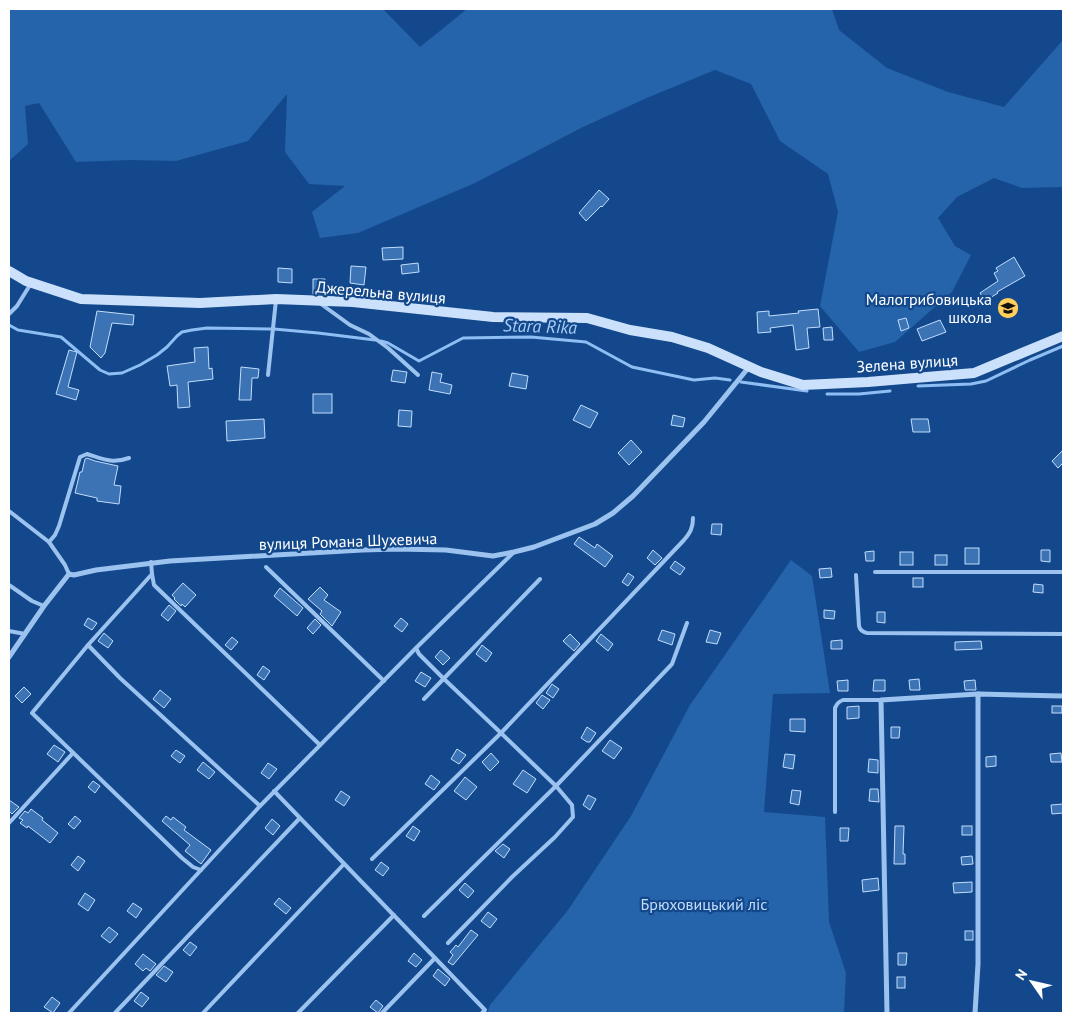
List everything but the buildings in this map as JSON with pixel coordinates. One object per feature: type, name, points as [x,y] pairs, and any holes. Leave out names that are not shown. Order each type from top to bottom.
[{"type":"street","name":"Джерельна вулиця","points":[[9,271],[32,283],[81,299],[200,303],[276,300],[353,302],[493,317],[587,318],[630,330],[672,337],[708,348],[746,370]]},
{"type":"street","name":"Зелена вулиця","points":[[746,370],[762,372],[803,385],[974,374],[1063,336]]},
{"type":"street","name":"вулиця Романа Шухевича","points":[[69,574],[74,575],[151,562],[380,550],[446,550],[493,556],[534,547],[595,524],[613,513],[634,496],[704,422],[746,370]]},
{"type":"street","points":[[9,657],[44,606],[69,574]]},
{"type":"street","points":[[887,1013],[881,700],[978,694],[1063,696]]},
{"type":"street","points":[[974,1013],[978,964],[978,694]]},
{"type":"lane","points":[[9,314],[17,306],[32,283]]},
{"type":"lane","points":[[268,375],[276,300]]},
{"type":"lane","points":[[318,301],[350,325],[369,334],[388,348],[418,375]]},
{"type":"lane","points":[[49,542],[60,526],[80,457],[87,454],[112,462],[119,462],[129,458]]},
{"type":"lane","points":[[9,511],[49,542],[65,564],[69,574]]},
{"type":"lane","points":[[372,859],[501,733],[684,540],[693,525],[693,518]]},
{"type":"lane","points":[[69,1013],[260,806],[514,552]]},
{"type":"lane","points":[[151,562],[154,585],[320,745]]},
{"type":"lane","points":[[266,567],[384,681]]},
{"type":"lane","points":[[875,572],[1063,572]]},
{"type":"lane","points":[[152,574],[88,645],[32,713],[182,858],[193,867],[201,870]]},
{"type":"lane","points":[[856,575],[859,626],[863,632],[1063,634]]},
{"type":"lane","points":[[424,699],[540,579]]},
{"type":"lane","points":[[9,585],[32,601],[44,606]]},
{"type":"lane","points":[[424,916],[556,786],[672,664],[687,623]]},
{"type":"lane","points":[[9,631],[25,634]]},
{"type":"lane","points":[[88,645],[120,678],[260,806]]},
{"type":"lane","points":[[416,648],[419,654],[556,786],[572,805],[573,816],[555,837],[448,942]]},
{"type":"lane","points":[[835,812],[836,704],[843,700],[881,700]]},
{"type":"lane","points":[[9,823],[73,752]]},
{"type":"lane","points":[[274,792],[485,1010],[482,1013]]},
{"type":"lane","points":[[115,1013],[299,819]]},
{"type":"lane","points":[[203,1013],[344,864]]},
{"type":"lane","points":[[298,1013],[394,915]]},
{"type":"lane","points":[[382,1013],[435,958]]},
{"type":"green space","points":[[9,9],[383,9],[420,47],[467,9],[832,9],[839,30],[887,68],[948,92],[1004,107],[1063,40],[1063,187],[1022,188],[994,178],[957,197],[938,218],[955,246],[971,255],[952,292],[895,342],[859,352],[820,306],[838,212],[828,174],[780,141],[751,84],[715,70],[583,127],[475,183],[358,233],[320,238],[312,212],[345,186],[309,184],[285,152],[287,94],[248,141],[176,161],[76,162],[39,103],[25,106],[28,144],[9,161]]},
{"type":"green space","name":"Брюховицький ліс","points":[[791,560],[812,576],[830,693],[773,694],[764,812],[825,817],[829,922],[846,973],[844,1013],[487,1013],[490,1005],[568,910],[631,816],[690,705]]},
{"type":"waterway","name":"Stara Rika","points":[[9,325],[18,330],[61,337],[100,370],[109,374],[122,373],[140,365],[157,355],[182,332],[207,328],[271,329]]},
{"type":"waterway","name":"Stara Rika","points":[[274,329],[375,340]]},
{"type":"waterway","name":"Stara Rika","points":[[381,341],[419,361],[463,338],[531,337],[586,342],[632,367],[694,380],[715,378],[730,380]]},
{"type":"waterway","name":"Stara Rika","points":[[918,386],[971,384],[986,381],[1063,346]]},
{"type":"waterway","name":"Stara Rika","points":[[741,382],[807,391]]},
{"type":"waterway","name":"Stara Rika","points":[[827,394],[859,394],[890,391]]},
{"type":"place","name":"Малогрибовицька школа","points":[[1008,308]]}]
